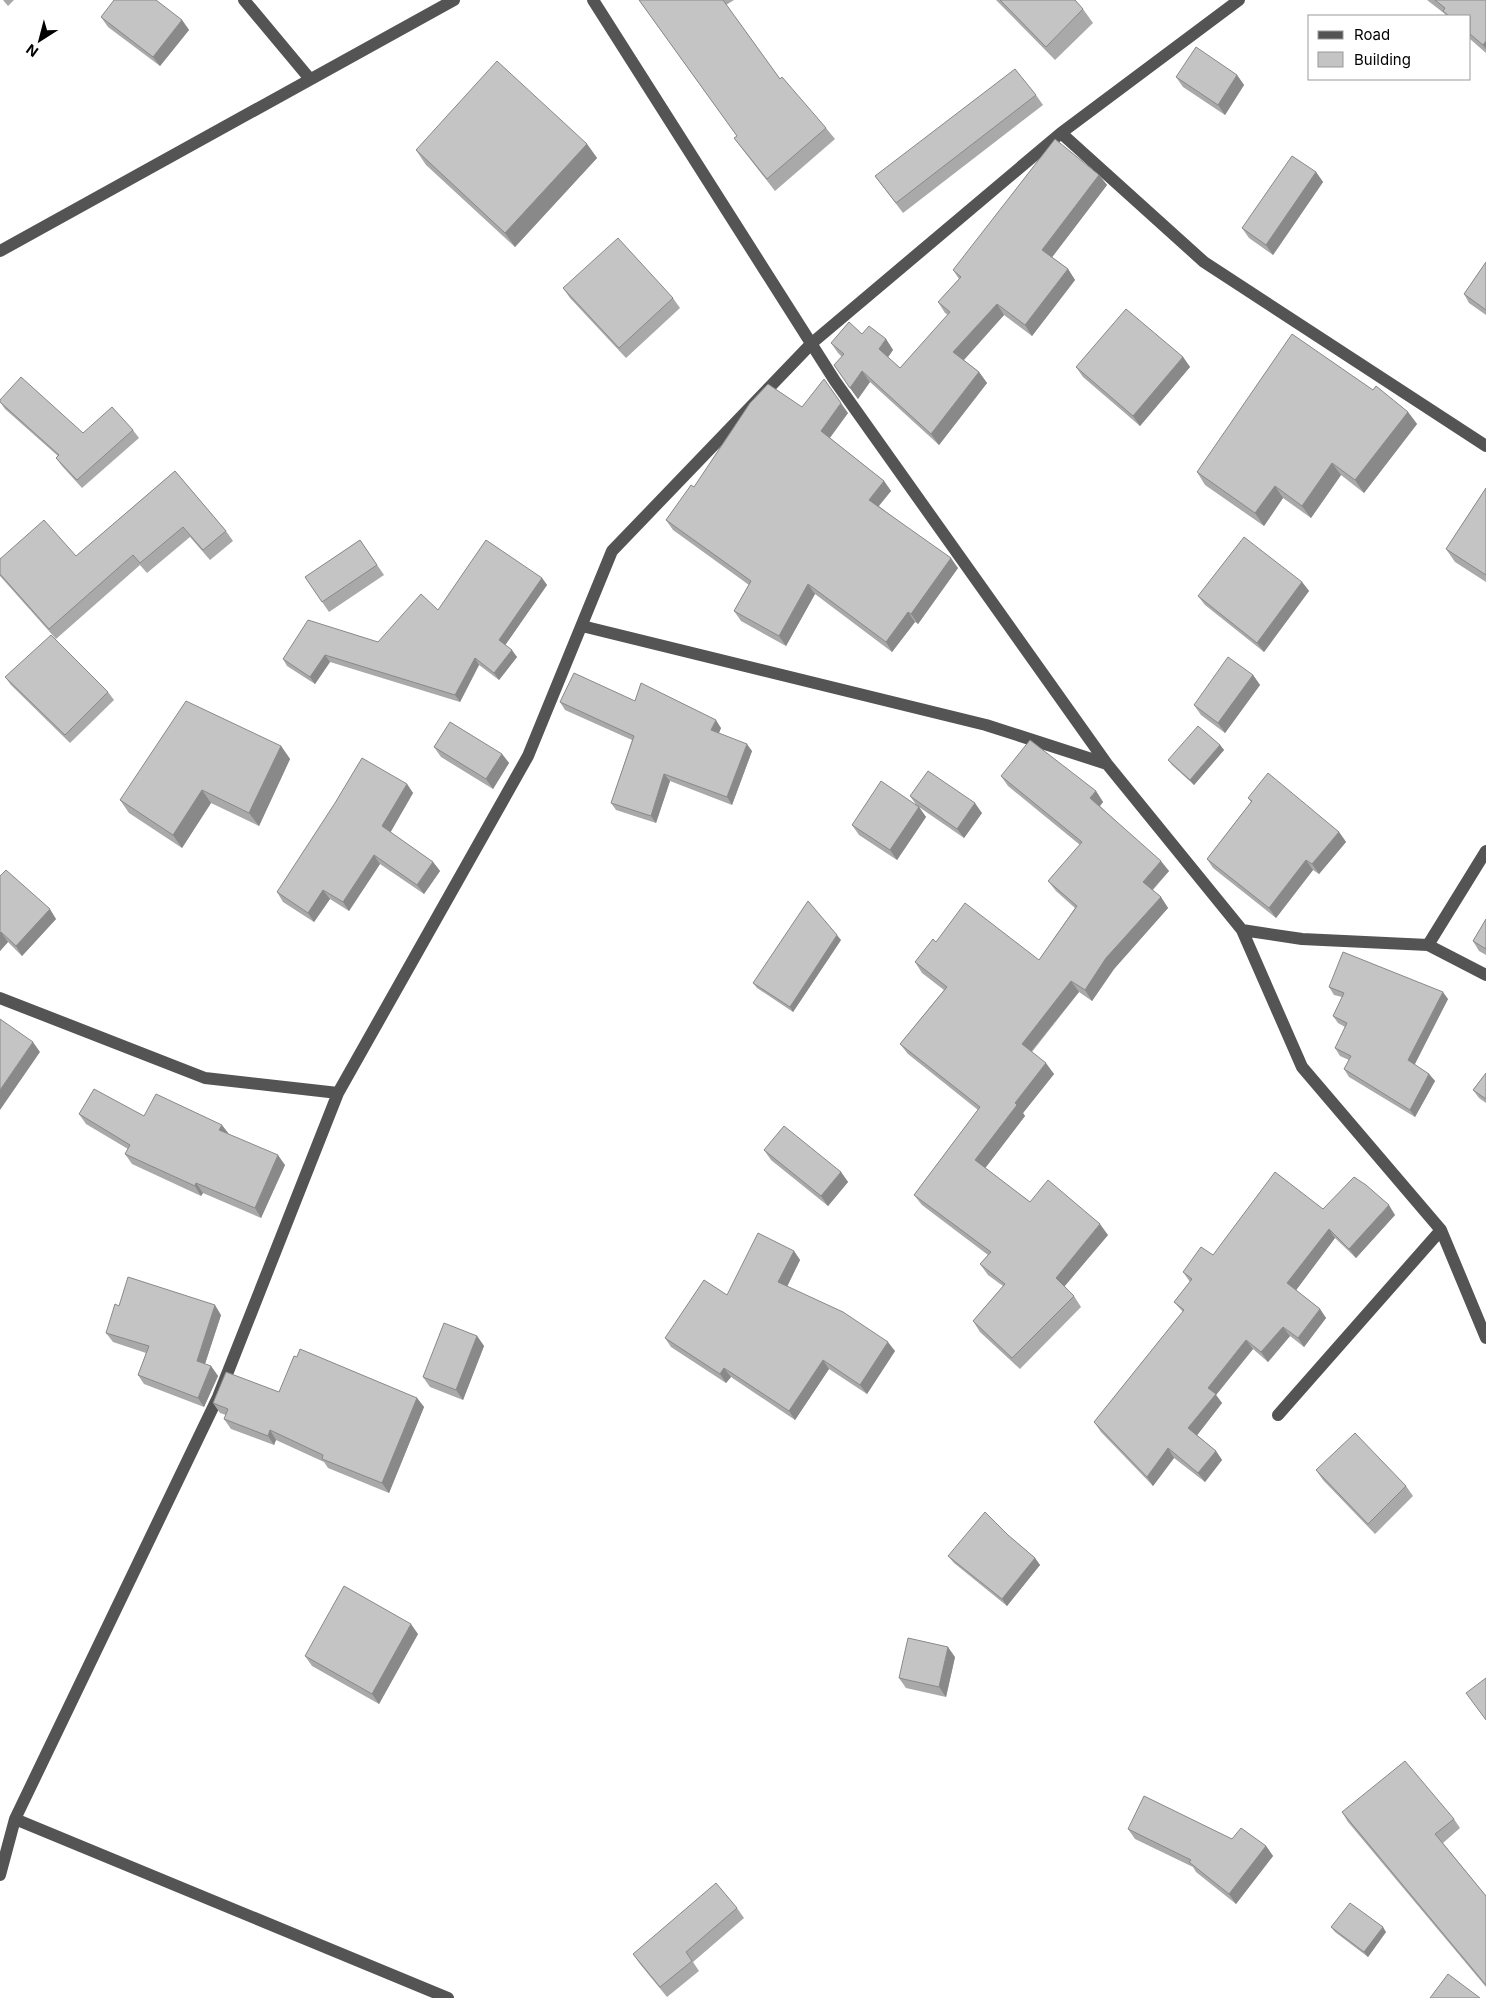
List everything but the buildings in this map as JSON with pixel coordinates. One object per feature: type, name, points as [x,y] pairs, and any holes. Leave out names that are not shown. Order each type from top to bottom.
[{"type":"street","points":[[244,0],[310,79]]},
{"type":"street","points":[[0,251],[454,0]]},
{"type":"street","points":[[592,0],[847,397],[1107,764],[1242,930],[1302,1067],[1441,1230],[1486,1338]]},
{"type":"street","points":[[0,1875],[15,1819],[218,1397],[338,1092],[528,756],[612,551],[812,343],[1062,133],[1239,0]]},
{"type":"street","points":[[1062,133],[1204,262],[1486,446]]},
{"type":"street","points":[[582,626],[986,725],[1107,764]]},
{"type":"street","points":[[1428,945],[1486,852]]},
{"type":"street","points":[[1242,930],[1302,939],[1428,945],[1486,975]]},
{"type":"street","points":[[0,998],[205,1078],[338,1092]]},
{"type":"street","points":[[1278,1415],[1441,1230]]},
{"type":"street","points":[[15,1819],[448,1998]]}]
